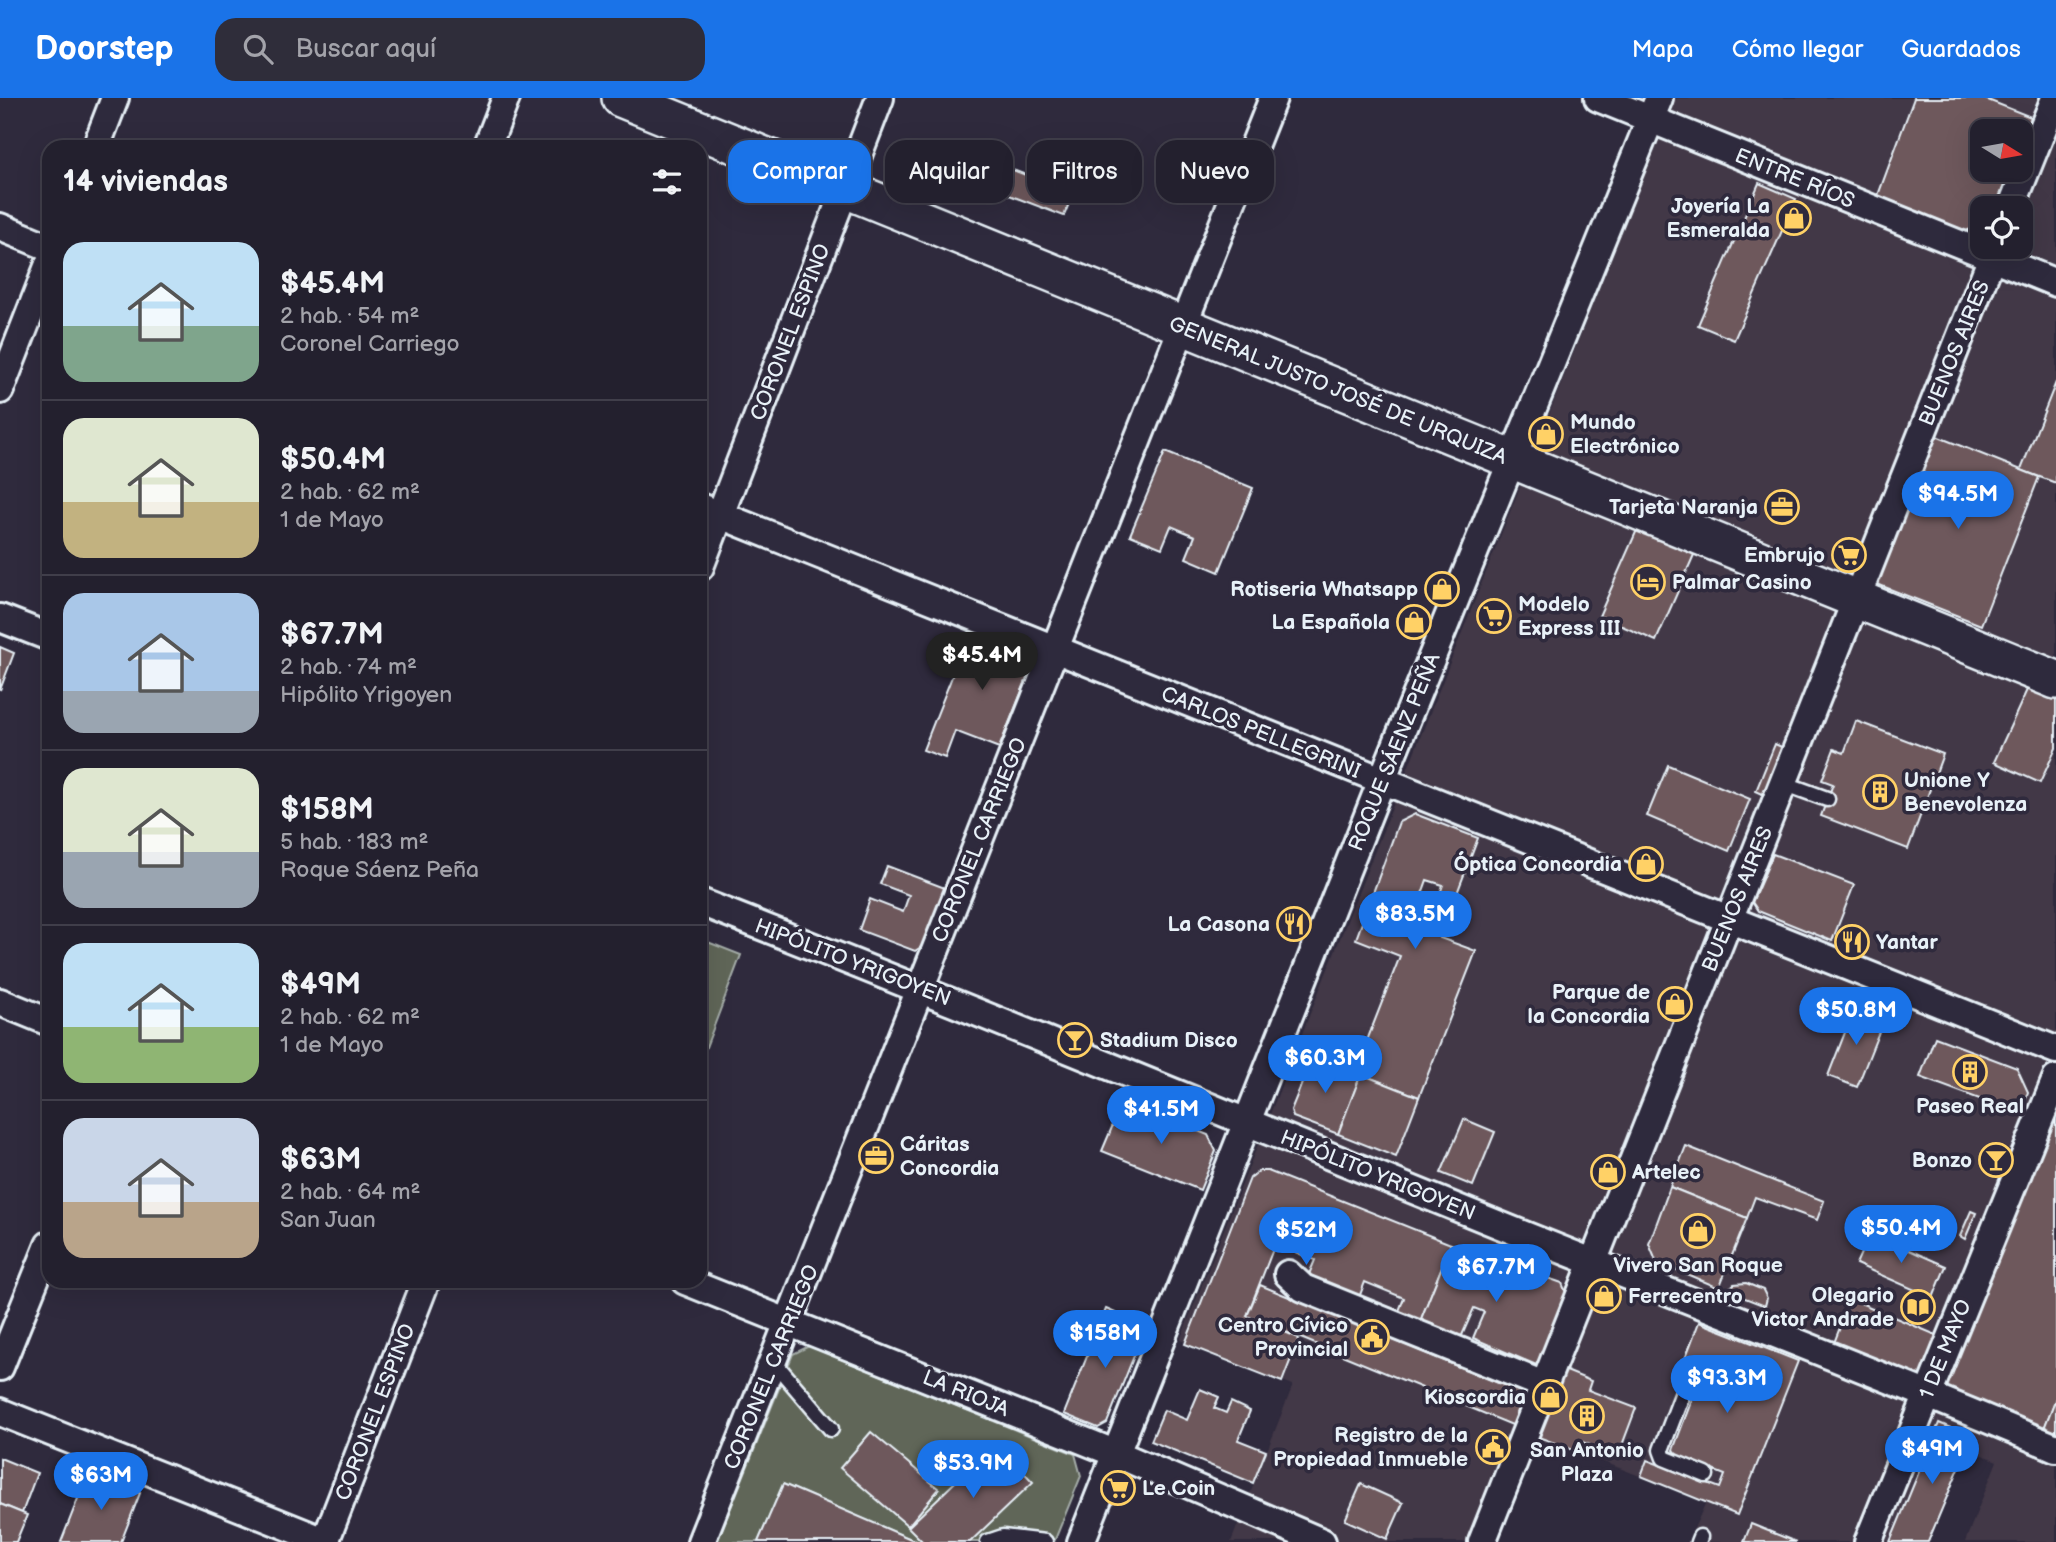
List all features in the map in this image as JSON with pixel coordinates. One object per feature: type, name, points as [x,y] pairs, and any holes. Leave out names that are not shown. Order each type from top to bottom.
[{"type":"street","points":[[99,140],[115,98]]},
{"type":"street","points":[[490,140],[506,98]]},
{"type":"street","name":"GENERAL JUSTO JOSÉ DE URQUIZA","points":[[621,98],[728,141]]},
{"type":"street","name":"CORONEL ESPINO","points":[[864,140],[880,98]]},
{"type":"street","name":"CORONEL CARRIEGO","points":[[701,1542],[1273,98]]},
{"type":"street","name":"ENTRE RÍOS","points":[[1598,98],[1655,109],[1970,242]]},
{"type":"street","points":[[2016,196],[2055,98]]},
{"type":"street","name":"ROQUE SÁENZ PEÑA","points":[[1080,1542],[1382,780],[1655,109]]},
{"type":"street","name":"GENERAL JUSTO JOSÉ DE URQUIZA","points":[[871,200],[2056,680]]},
{"type":"street","name":"CORONEL ESPINO","points":[[710,511],[839,203]]},
{"type":"street","points":[[0,227],[42,244]]},
{"type":"street","name":"BUENOS AIRES","points":[[1482,1542],[1991,259]]},
{"type":"street","name":"ENTRE RÍOS","points":[[2008,259],[2056,284]]},
{"type":"street","points":[[0,390],[42,282]]},
{"type":"street","name":"CARLOS PELLEGRINI","points":[[710,511],[2056,1050]]},
{"type":"street","points":[[0,618],[42,634]]},
{"type":"street","name":"HIPÓLITO YRIGOYEN","points":[[707,905],[920,987],[1248,1123],[1927,1393],[2056,1448]]},
{"type":"street","points":[[0,1002],[42,1019]]},
{"type":"street","name":"1 DE MAYO","points":[[1868,1542],[2056,1079]]},
{"type":"street","points":[[0,1367],[42,1262]]},
{"type":"street","points":[[1288,1274],[1304,1288],[1544,1385]]},
{"type":"street","name":"CORONEL ESPINO","points":[[326,1542],[423,1288]]},
{"type":"street","name":"LA RIOJA","points":[[703,1288],[1117,1454],[1322,1542]]},
{"type":"street","points":[[0,1412],[326,1542]]},
{"type":"lane","points":[[1783,783],[1827,799]]},
{"type":"lane","points":[[773,1362],[831,1429]]},
{"type":"lane","points":[[1690,1374],[1661,1450],[1664,1458],[1706,1475]]},
{"type":"lane","points":[[988,1542],[1003,1537],[1045,1542]]},
{"type":"shaded area","points":[[1675,98],[2056,98],[2056,1542],[1965,1542],[1997,1461],[1941,1438],[1896,1542],[1688,1542],[1706,1502],[1576,1451],[1580,1441],[1618,1456],[1636,1408],[1588,1390],[1564,1453],[1508,1436],[1466,1542],[1231,1542],[1293,1385],[1180,1340]]},
{"type":"green space","points":[[707,942],[741,955],[707,1045]]},
{"type":"green space","points":[[809,1346],[1075,1454],[1081,1476],[1054,1542],[970,1542],[909,1527],[921,1540],[918,1542],[783,1484],[758,1542],[717,1542],[793,1354]]},
{"type":"building","points":[[1914,98],[1983,98],[2031,117],[1970,119],[1970,182],[2006,182],[2001,196],[1970,196],[1970,229],[1966,231],[1877,198]]},
{"type":"building","points":[[1013,170],[1027,175],[1027,202],[1013,196]]},
{"type":"building","points":[[1759,183],[1796,199],[1734,340],[1698,325]]},
{"type":"building","points":[[1030,203],[1069,203],[1064,216]]},
{"type":"building","points":[[2056,382],[2056,483],[2021,470]]},
{"type":"building","points":[[1936,436],[2039,477],[1981,625],[1877,584]]},
{"type":"building","points":[[1165,452],[1253,488],[1219,572],[1186,558],[1195,536],[1171,526],[1162,548],[1130,535]]},
{"type":"building","name":"Palmar Casino","points":[[1640,523],[1697,548],[1656,641],[1599,616]]},
{"type":"building","points":[[972,626],[1030,649],[1035,659],[999,748],[955,731],[945,758],[923,750]]},
{"type":"building","points":[[0,647],[14,653],[0,690]]},
{"type":"building","points":[[2030,683],[2056,695],[2056,748],[2040,783],[1994,762]]},
{"type":"building","name":"Unione Y Benevolenza","points":[[1856,721],[1943,754],[1908,849],[1821,816],[1833,784],[1822,780],[1834,749],[1844,753]]},
{"type":"building","points":[[1775,744],[1788,750],[1769,797],[1756,791]]},
{"type":"building","points":[[1668,765],[1750,799],[1729,851],[1647,816]]},
{"type":"building","points":[[1415,814],[1478,838],[1440,938],[1476,951],[1419,1097],[1345,1068],[1349,1057],[1359,1061],[1400,956],[1356,939],[1399,822]],"holes":[[[1427,880],[1443,885],[1433,914],[1417,908]]]},
{"type":"building","points":[[1773,854],[1854,885],[1832,941],[1758,911],[1752,902]]},
{"type":"building","points":[[887,866],[945,888],[924,945],[915,951],[859,930],[870,899],[903,912],[909,895],[880,884]]},
{"type":"building","points":[[1855,1007],[1884,1019],[1857,1087],[1828,1076]]},
{"type":"building","name":"Paseo Real","points":[[1935,1037],[2017,1068],[2028,1092],[2020,1114],[1920,1077]]},
{"type":"building","points":[[1313,1056],[1361,1074],[1338,1134],[1293,1117],[1291,1110]]},
{"type":"building","points":[[1361,1074],[1419,1097],[1396,1157],[1338,1134]]},
{"type":"building","points":[[1123,1101],[1208,1135],[1216,1151],[1200,1190],[1102,1151]]},
{"type":"building","points":[[2056,1111],[2056,1398],[2043,1431],[1948,1392],[1941,1376]]},
{"type":"building","points":[[1464,1119],[1495,1132],[1473,1186],[1441,1173]]},
{"type":"building","points":[[1686,1146],[1824,1201],[1817,1220],[1755,1197],[1747,1218],[1670,1187]]},
{"type":"building","points":[[1259,1171],[1268,1171],[1451,1244],[1419,1324],[1397,1316],[1404,1298],[1365,1282],[1358,1300],[1307,1279],[1315,1260],[1275,1244],[1247,1316],[1299,1338],[1282,1382],[1185,1344],[1250,1178]]},
{"type":"building","name":"Vivero San Roque","points":[[1670,1187],[1747,1218],[1719,1288],[1656,1261],[1649,1244]]},
{"type":"building","points":[[1971,1211],[1976,1213],[1965,1239],[1960,1236]]},
{"type":"building","points":[[1870,1233],[1946,1266],[1933,1298],[1856,1264]]},
{"type":"building","points":[[1451,1244],[1562,1283],[1569,1300],[1541,1367],[1473,1338],[1484,1312],[1474,1308],[1460,1340],[1419,1324]]},
{"type":"building","points":[[1746,1283],[1763,1290],[1767,1298],[1765,1306],[1727,1291],[1734,1284]]},
{"type":"building","points":[[1260,1285],[1530,1396],[1517,1427],[1247,1316]]},
{"type":"building","points":[[1851,1299],[1941,1337],[1924,1379],[1834,1343]]},
{"type":"building","points":[[1106,1309],[1146,1326],[1107,1423],[1098,1428],[1064,1414]]},
{"type":"building","points":[[1699,1322],[1798,1361],[1737,1515],[1641,1476],[1647,1460],[1720,1488],[1725,1475],[1678,1456],[1673,1450],[1700,1378],[1681,1370]]},
{"type":"building","name":"San Antonio Plaza","points":[[1559,1368],[1591,1381],[1588,1390],[1636,1408],[1618,1456],[1580,1441],[1576,1451],[1533,1435]]},
{"type":"building","points":[[1200,1389],[1219,1397],[1214,1408],[1226,1413],[1231,1402],[1250,1411],[1238,1440],[1266,1451],[1253,1483],[1151,1441],[1164,1410],[1187,1420]]},
{"type":"building","points":[[2056,1398],[2056,1437],[2043,1431]]},
{"type":"building","points":[[1939,1423],[1972,1437],[1928,1542],[1890,1542]]},
{"type":"building","points":[[871,1432],[939,1489],[908,1526],[840,1468]]},
{"type":"building","points":[[996,1443],[1033,1482],[970,1542],[923,1542],[908,1527]]},
{"type":"building","points":[[0,1458],[37,1473],[22,1513],[0,1504]]},
{"type":"building","points":[[88,1473],[140,1493],[121,1542],[61,1542]]},
{"type":"building","points":[[783,1484],[918,1542],[758,1542]]},
{"type":"building","points":[[1361,1484],[1403,1503],[1387,1539],[1345,1520]]},
{"type":"building","points":[[0,1504],[27,1515],[16,1542],[0,1542]]},
{"type":"building","points":[[1751,1524],[1796,1542],[1744,1542]]},
{"type":"place","name":"Joyería La Esmeralda","points":[[1794,218]]},
{"type":"place","name":"Mundo Electrónico","points":[[1546,434]]},
{"type":"place","name":"Tarjeta Naranja","points":[[1782,507]]},
{"type":"place","name":"Embrujo","points":[[1849,555]]},
{"type":"place","name":"Palmar Casino","points":[[1648,582]]},
{"type":"place","name":"Rotiseria Whatsapp","points":[[1442,589]]},
{"type":"place","name":"Modelo Express III","points":[[1494,616]]},
{"type":"place","name":"La Española","points":[[1414,622]]},
{"type":"place","name":"Unione Y Benevolenza","points":[[1880,792]]},
{"type":"place","name":"Óptica Concordia","points":[[1646,864]]},
{"type":"place","name":"La Casona","points":[[1294,924]]},
{"type":"place","name":"Yantar","points":[[1852,942]]},
{"type":"place","name":"Parque de la Concordia","points":[[1675,1004]]},
{"type":"place","name":"Stadium Disco","points":[[1075,1040]]},
{"type":"place","name":"Paseo Real","points":[[1970,1072]]},
{"type":"place","name":"Cáritas Concordia","points":[[876,1156]]},
{"type":"place","name":"Bonzo","points":[[1996,1160]]},
{"type":"place","name":"Artelec","points":[[1608,1172]]},
{"type":"place","name":"Vivero San Roque","points":[[1698,1231]]},
{"type":"place","name":"Ferrecentro","points":[[1604,1296]]},
{"type":"place","name":"Olegario Victor Andrade","points":[[1918,1307]]},
{"type":"place","name":"Centro Cívico Provincial","points":[[1372,1337]]},
{"type":"place","name":"Kioscordia","points":[[1550,1397]]},
{"type":"place","name":"San Antonio Plaza","points":[[1587,1416]]},
{"type":"place","name":"Registro de la Propiedad Inmueble","points":[[1493,1447]]},
{"type":"place","name":"Le Coin","points":[[1118,1488]]}]
